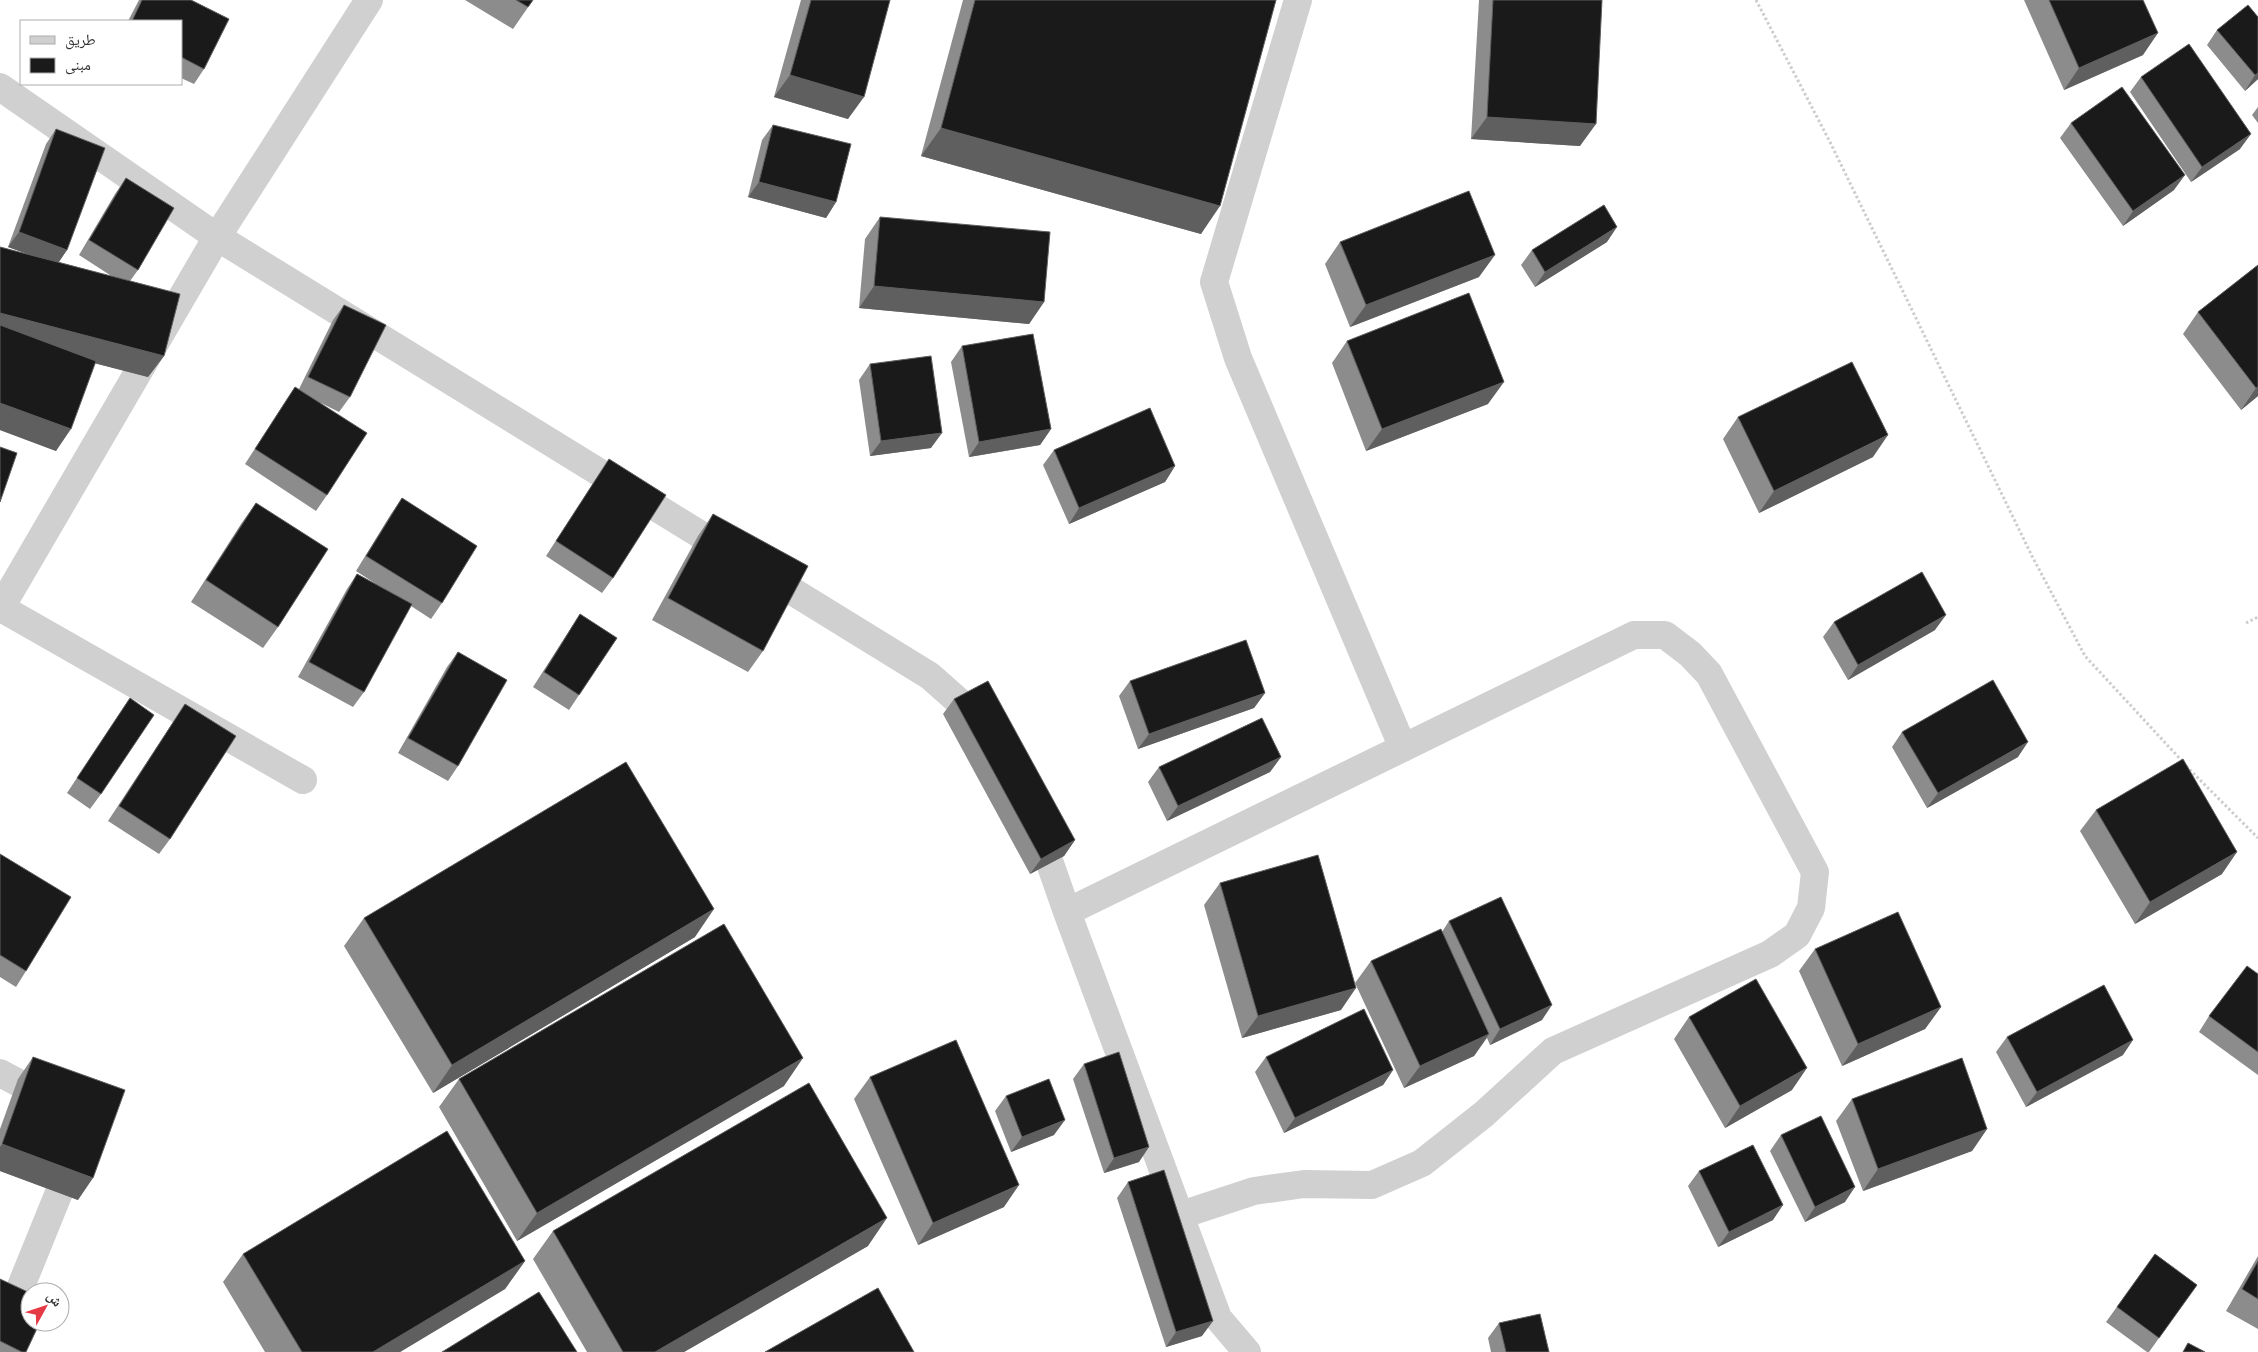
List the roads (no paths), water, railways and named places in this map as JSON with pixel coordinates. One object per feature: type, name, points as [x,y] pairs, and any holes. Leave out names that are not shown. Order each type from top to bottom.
[{"type":"street","points":[[303,780],[0,608],[217,237],[369,0]]},
{"type":"street","points":[[1298,0],[1214,282],[1238,358],[1403,748]]},
{"type":"street","points":[[0,87],[217,237],[930,676],[985,724],[999,747]]},
{"type":"street","points":[[1067,912],[1634,635],[1665,635],[1690,654],[1709,674],[1815,872],[1811,908],[1797,935],[1770,954],[1553,1051],[1484,1114],[1422,1163],[1372,1185],[1304,1184],[1254,1190],[1181,1215]]},
{"type":"street","points":[[1029,803],[1067,912],[1218,1318],[1247,1352]]},
{"type":"street","points":[[0,1073],[72,1111]]},
{"type":"street","points":[[17,1296],[81,1137]]}]
